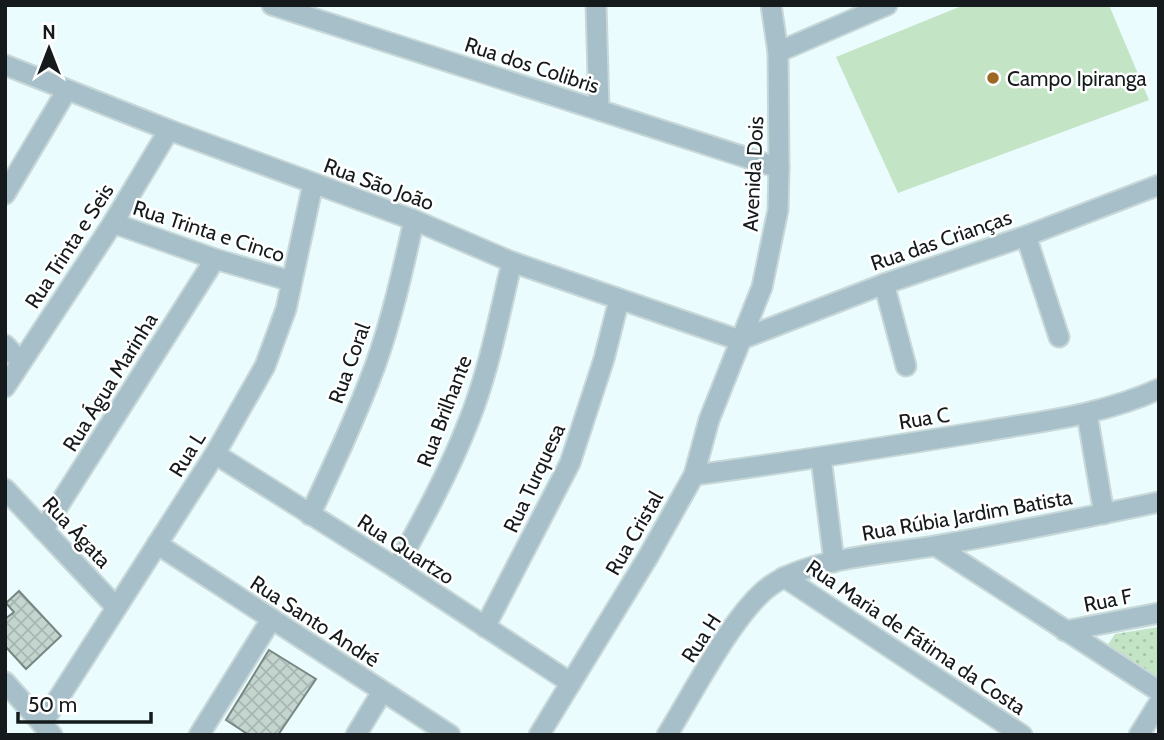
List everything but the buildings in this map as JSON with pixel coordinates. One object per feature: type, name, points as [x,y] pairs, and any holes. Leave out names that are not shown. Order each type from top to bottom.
[{"type":"street","name":"Rua dos Colibris","points":[[272,5],[779,168]]},
{"type":"street","points":[[596,5],[599,110]]},
{"type":"street","name":"Avenida Dois","points":[[739,340],[762,287],[778,210],[778,52],[771,5]]},
{"type":"street","points":[[778,52],[887,5]]},
{"type":"street","name":"Rua São João","points":[[5,65],[169,130],[414,220],[512,262],[739,340]]},
{"type":"street","points":[[8,186],[67,90]]},
{"type":"street","name":"Rua Trinta e Seis","points":[[5,387],[113,223],[169,130]]},
{"type":"street","name":"Rua L","points":[[47,729],[116,607],[215,454],[265,366],[286,309],[313,184]]},
{"type":"street","name":"Rua das Crianças","points":[[739,340],[884,284],[1026,236],[1159,186]]},
{"type":"street","name":"Rua Coral","points":[[310,515],[345,441],[375,365],[397,292],[414,220]]},
{"type":"street","name":"Rua Trinta e Cinco","points":[[113,223],[215,259],[291,281]]},
{"type":"street","points":[[1026,236],[1059,337]]},
{"type":"street","name":"Rua Água Marinha","points":[[43,530],[215,259]]},
{"type":"street","name":"Rua Brilhante","points":[[396,568],[441,485],[469,422],[491,349],[512,262]]},
{"type":"street","points":[[884,284],[906,366]]},
{"type":"street","name":"Rua Turquesa","points":[[485,627],[570,463],[604,359],[619,300]]},
{"type":"street","name":"Rua Cristal","points":[[539,735],[694,475],[709,420],[739,340]]},
{"type":"street","points":[[5,345],[21,362]]},
{"type":"street","name":"Rua C","points":[[694,475],[821,458],[1087,414],[1159,389]]},
{"type":"street","points":[[1087,414],[1104,514]]},
{"type":"street","name":"Rua Quartzo","points":[[215,454],[571,683]]},
{"type":"street","points":[[821,458],[834,562]]},
{"type":"street","name":"Rua Ágata","points":[[5,489],[116,607]]},
{"type":"street","name":"Rua Rúbia Jardim Batista","points":[[784,577],[834,562],[936,546],[1159,502]]},
{"type":"street","name":"Rua Santo André","points":[[157,544],[271,621],[450,735]]},
{"type":"street","points":[[936,546],[1159,691]]},
{"type":"street","name":"Rua H","points":[[667,735],[727,638],[751,605],[767,587],[784,577]]},
{"type":"street","name":"Rua Maria de Fátima da Costa","points":[[784,577],[1022,735]]},
{"type":"street","name":"Rua F","points":[[1065,631],[1159,613]]},
{"type":"street","points":[[200,735],[271,621]]},
{"type":"street","points":[[5,682],[47,729]]},
{"type":"street","points":[[355,735],[382,692]]},
{"type":"street","points":[[1139,735],[1159,703]]},
{"type":"green space","name":"Campo Ipiranga","points":[[964,5],[1109,5],[1149,100],[898,193],[836,57]]},
{"type":"green space","points":[[1159,627],[1159,684],[1105,649],[1115,634]]},
{"type":"place","name":"Campo Ipiranga","points":[[993,78]]}]
